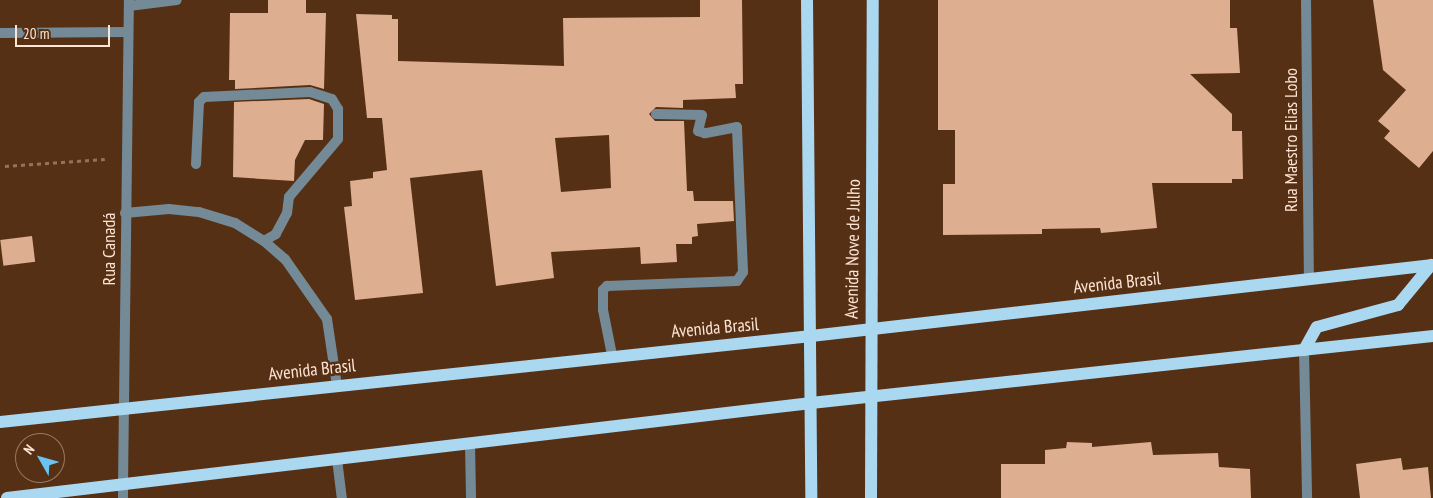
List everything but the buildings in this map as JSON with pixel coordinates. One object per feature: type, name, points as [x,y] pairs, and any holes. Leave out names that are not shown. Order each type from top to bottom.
[{"type":"main road","points":[[807,0],[811,498]]},
{"type":"main road","name":"Avenida Nove de Julho","points":[[870,498],[869,328],[873,0]]},
{"type":"main road","points":[[1304,350],[1317,327],[1398,305],[1432,265]]},
{"type":"main road","name":"Avenida Brasil","points":[[0,422],[612,355],[811,336],[1432,265]]},
{"type":"main road","points":[[7,498],[811,403],[1433,336]]},
{"type":"street","points":[[129,3],[177,0]]},
{"type":"street","name":"Rua Maestro Elias Lobo","points":[[1306,0],[1309,279]]},
{"type":"street","name":"Rua Canadá","points":[[123,498],[126,408],[125,213],[129,3]]},
{"type":"street","points":[[0,33],[128,32]]},
{"type":"street","points":[[196,164],[199,102],[204,97],[310,92],[332,99],[338,109],[338,139],[289,197],[287,213],[276,234],[264,241]]},
{"type":"street","points":[[612,355],[603,310],[603,290],[607,286],[737,281],[742,272],[737,126],[705,133],[698,131],[702,115],[656,114]]},
{"type":"street","points":[[125,213],[170,209],[199,212],[235,223],[264,241],[285,260],[327,319],[337,386]]},
{"type":"street","points":[[1304,350],[1307,498]]},
{"type":"street","points":[[470,444],[471,498]]},
{"type":"street","points":[[337,459],[342,498]]},
{"type":"path","points":[[5,166],[126,158]]}]
